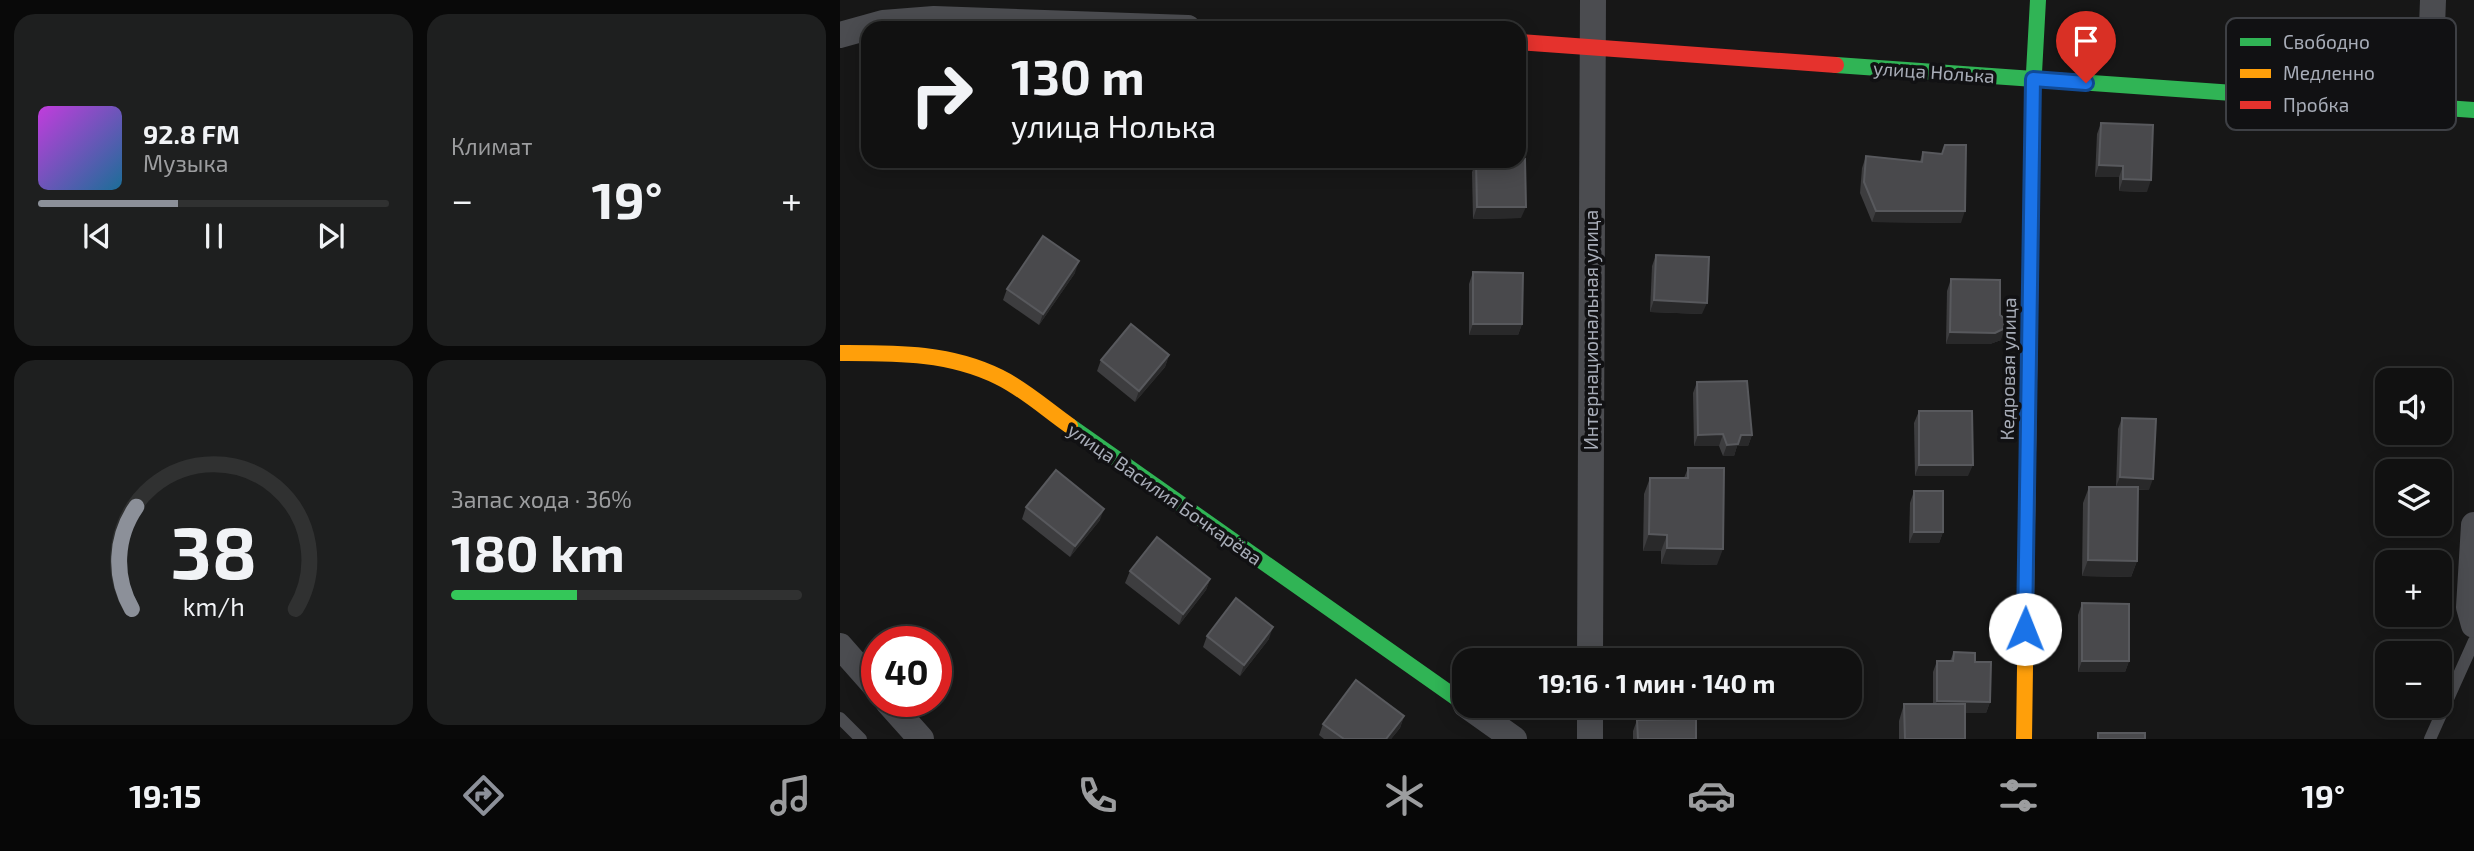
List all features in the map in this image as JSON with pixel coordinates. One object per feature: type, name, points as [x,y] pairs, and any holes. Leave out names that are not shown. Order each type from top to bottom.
[{"type":"street","name":"Интернациональная улица","points":[[1590,648],[1593,0]]},
{"type":"street","name":"Кедровая улица","points":[[2024,739],[2033,79],[2038,0]]},
{"type":"street","points":[[2432,18],[2433,0]]},
{"type":"street","points":[[909,21],[990,21]]},
{"type":"street","points":[[840,35],[861,29]]},
{"type":"street","name":"улица Нолька","points":[[1526,42],[2226,93]]},
{"type":"street","name":"улица Нолька","points":[[2456,109],[2474,110]]},
{"type":"street","name":"улица Василия Бочкарёва","points":[[840,353],[903,353],[948,358],[1000,377],[1452,695]]},
{"type":"street","points":[[2474,525],[2469,607],[2474,625]]},
{"type":"street","points":[[840,646],[861,670]]},
{"type":"street","points":[[901,717],[921,739]]},
{"type":"street","name":"улица Василия Бочкарёва","points":[[1484,718],[1514,739]]},
{"type":"street","points":[[1590,718],[1590,739]]},
{"type":"lane","points":[[2430,739],[2474,641]]},
{"type":"lane","points":[[840,718],[861,739]]},
{"type":"building","points":[[2101,123],[2153,125],[2151,180],[2123,179],[2123,166],[2099,165]]},
{"type":"building","points":[[1945,145],[1966,145],[1965,211],[1876,211],[1864,182],[1866,156],[1922,162],[1923,152],[1942,154]]},
{"type":"building","points":[[1476,168],[1525,168],[1526,207],[1477,207]]},
{"type":"building","points":[[1043,236],[1079,261],[1043,314],[1007,289]]},
{"type":"building","points":[[1656,255],[1709,257],[1707,303],[1654,300]]},
{"type":"building","points":[[1473,272],[1523,273],[1522,324],[1473,324]]},
{"type":"building","points":[[1951,279],[2000,280],[2000,315],[2006,320],[2005,328],[1995,333],[1950,332]]},
{"type":"building","points":[[1131,324],[1169,355],[1139,391],[1101,360]]},
{"type":"building","points":[[1747,381],[1752,435],[1741,435],[1738,444],[1727,445],[1723,434],[1698,435],[1697,382]]},
{"type":"building","points":[[1919,411],[1972,411],[1973,465],[1919,465]]},
{"type":"building","points":[[2122,418],[2156,419],[2153,479],[2120,477]]},
{"type":"building","points":[[1688,468],[1724,468],[1723,549],[1667,548],[1667,535],[1649,534],[1650,478],[1688,478]]},
{"type":"building","points":[[1056,470],[1104,509],[1075,546],[1026,507]]},
{"type":"building","points":[[2089,487],[2138,487],[2137,561],[2088,560]]},
{"type":"building","points":[[1914,491],[1943,491],[1943,532],[1914,532]]},
{"type":"building","points":[[1157,537],[1210,579],[1183,614],[1130,571]]},
{"type":"building","points":[[1236,598],[1273,627],[1244,665],[1207,636]]},
{"type":"building","points":[[2082,603],[2129,604],[2129,661],[2082,661]]},
{"type":"building","points":[[1954,652],[1975,653],[1975,662],[1991,662],[1990,702],[1937,701],[1937,661],[1953,661]]},
{"type":"building","points":[[1356,680],[1404,716],[1386,739],[1344,739],[1323,724]]},
{"type":"building","points":[[1904,704],[1965,704],[1965,739],[1905,739]]},
{"type":"building","points":[[1696,719],[1696,739],[1638,739],[1637,720]]},
{"type":"building","points":[[2098,733],[2145,733],[2145,739],[2098,739]]},
{"type":"traffic: fast","points":[[2033,91],[2038,0]]},
{"type":"traffic: fast","points":[[1836,65],[2226,93]]},
{"type":"traffic: fast","points":[[2456,109],[2474,110]]},
{"type":"traffic: fast","points":[[1070,426],[1452,695]]},
{"type":"traffic: slow","points":[[2024,739],[2030,310]]},
{"type":"traffic: slow","points":[[840,353],[941,358],[980,369],[1017,387],[1070,426]]},
{"type":"traffic: jam","points":[[1526,43],[1836,65]]},
{"type":"traffic: jam","points":[[2030,310],[2033,91]]},
{"type":"route","points":[[2025,629],[2033,79],[2086,83]]}]
